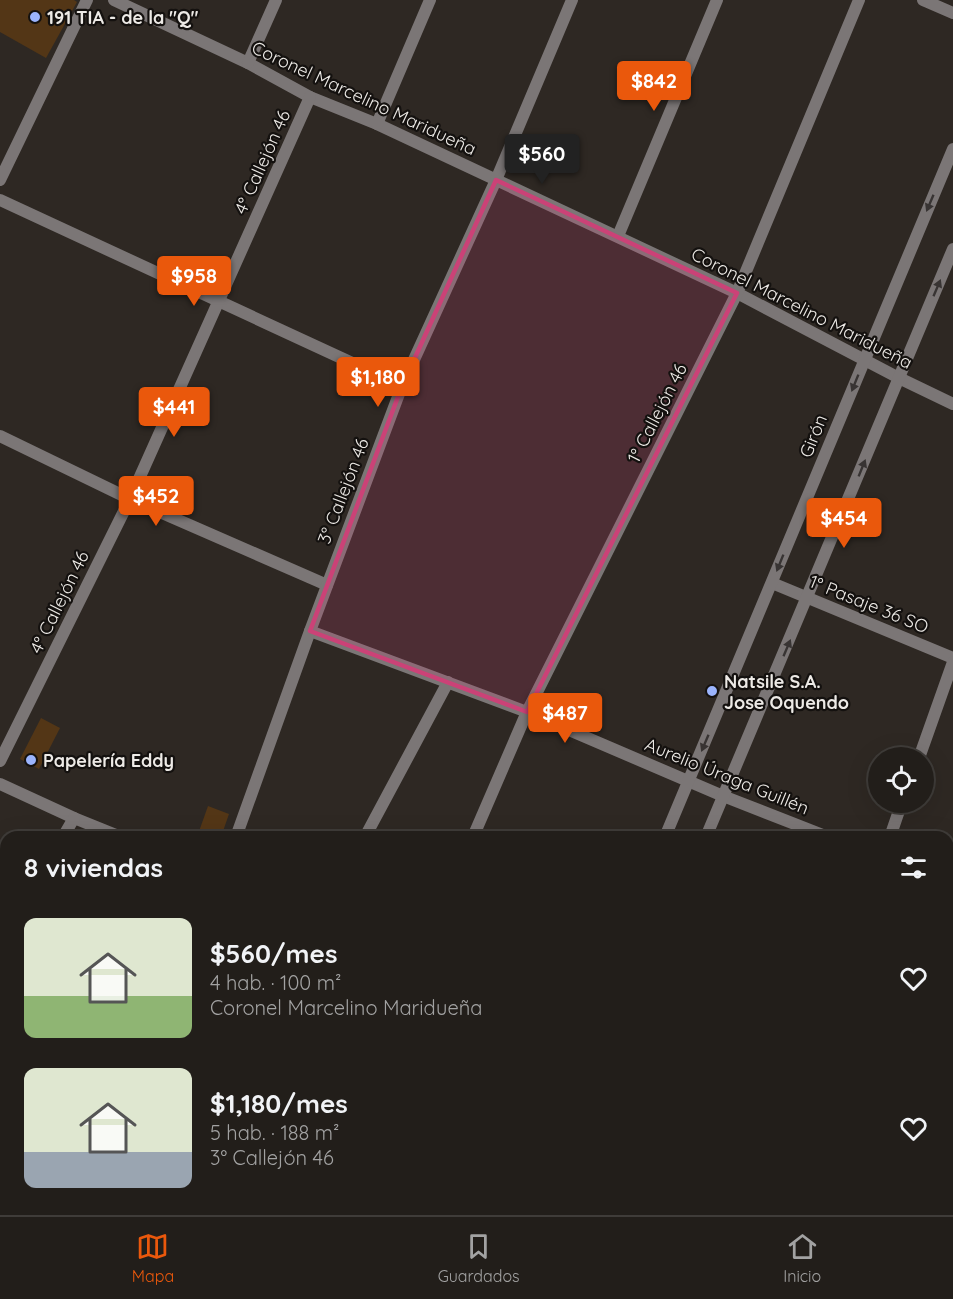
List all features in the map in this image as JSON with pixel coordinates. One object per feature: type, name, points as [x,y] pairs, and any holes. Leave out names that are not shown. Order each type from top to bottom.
[{"type":"street","points":[[0,180],[87,0]]},
{"type":"street","name":"Coronel Marcelino Maridueña","points":[[114,0],[248,63],[310,97],[377,124],[737,293],[953,404]]},
{"type":"street","points":[[248,63],[276,0]]},
{"type":"street","points":[[377,124],[430,0]]},
{"type":"street","name":"3° Callejón 46","points":[[238,831],[402,386],[496,180],[572,0]]},
{"type":"street","points":[[618,236],[717,0]]},
{"type":"street","name":"1° Callejón 46","points":[[476,831],[526,712],[737,293],[859,0]]},
{"type":"street","points":[[924,0],[953,13]]},
{"type":"street","name":"4° Callejón 46","points":[[0,761],[130,499],[310,97]]},
{"type":"street","name":"Girón","points":[[668,831],[953,149]]},
{"type":"street","points":[[0,200],[402,386]]},
{"type":"street","points":[[708,831],[808,599],[953,249]]},
{"type":"street","points":[[0,436],[130,499],[327,585]]},
{"type":"street","name":"1° Pasaje 36 SO","points":[[772,583],[953,660]]},
{"type":"street","name":"Aurelio Úraga Guillén","points":[[310,631],[526,712],[723,796],[813,831]]},
{"type":"street","points":[[922,747],[953,660]]},
{"type":"street","points":[[368,831],[448,682]]},
{"type":"street","points":[[0,784],[105,831]]},
{"type":"street","points":[[892,831],[898,813]]},
{"type":"street","points":[[66,831],[74,818]]},
{"type":"highlighted area","points":[[496,180],[737,293],[527,712],[310,631],[402,386]]},
{"type":"building","name":"191 TIA - de la \"Q\"","points":[[0,0],[74,0],[77,2],[46,58],[0,32]]},
{"type":"building","points":[[41,718],[60,728],[39,769],[20,759]]},
{"type":"building","points":[[208,806],[229,814],[223,831],[199,831]]},
{"type":"place","name":"191 TIA - de la \"Q\"","points":[[35,17]]},
{"type":"place","name":"Natsile S.A. Jose Oquendo","points":[[712,691]]},
{"type":"place","name":"Papelería Eddy","points":[[31,760]]}]
